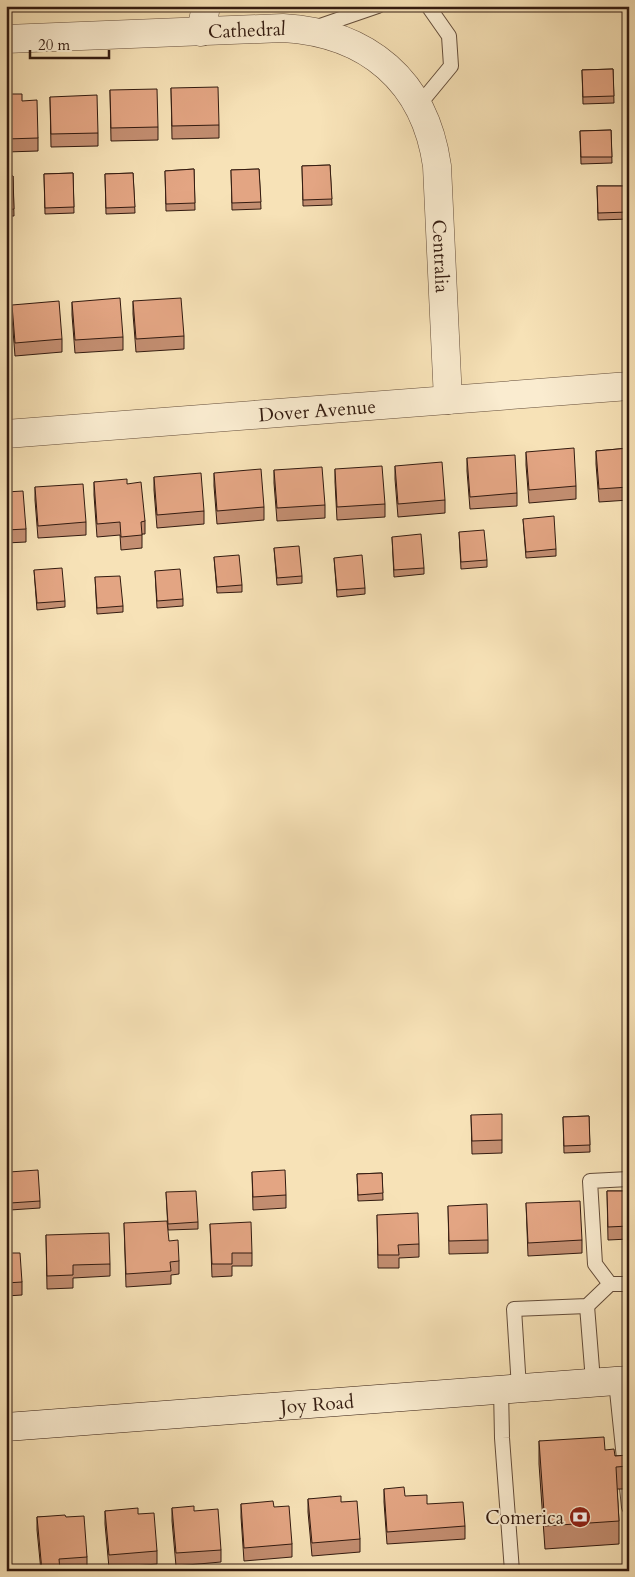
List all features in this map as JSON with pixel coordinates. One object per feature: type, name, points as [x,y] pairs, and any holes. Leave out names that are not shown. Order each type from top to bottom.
[{"type":"street","name":"Cathedral","points":[[6,39],[204,19],[308,30],[337,37],[363,49],[386,66],[406,87],[421,110]]},
{"type":"street","name":"Centralia","points":[[421,110],[434,142],[437,166],[448,400]]},
{"type":"street","name":"Dover Avenue","points":[[6,434],[629,386]]},
{"type":"street","name":"Joy Road","points":[[6,1427],[613,1381]]},
{"type":"lane","points":[[308,30],[378,6]]},
{"type":"lane","points":[[421,110],[451,66],[449,36],[428,6]]},
{"type":"lane","points":[[610,1284],[595,1264],[590,1181],[629,1179]]},
{"type":"lane","points":[[512,1571],[502,1438],[510,1389],[514,1310],[586,1306],[610,1284],[629,1284]]},
{"type":"lane","points":[[586,1306],[613,1381],[629,1507]]},
{"type":"building","points":[[613,69],[614,96],[583,97],[582,70]]},
{"type":"building","points":[[218,87],[219,125],[172,126],[171,88]]},
{"type":"building","points":[[157,89],[158,127],[111,128],[110,90]]},
{"type":"building","points":[[6,94],[22,94],[22,101],[37,100],[38,138],[6,139]]},
{"type":"building","points":[[97,95],[98,133],[51,134],[50,97]]},
{"type":"building","points":[[611,130],[612,157],[581,157],[580,131]]},
{"type":"building","points":[[330,165],[332,199],[303,200],[302,166]]},
{"type":"building","points":[[194,169],[195,203],[166,204],[165,171]]},
{"type":"building","points":[[259,169],[261,202],[232,203],[231,170]]},
{"type":"building","points":[[73,173],[74,207],[45,208],[44,174]]},
{"type":"building","points":[[133,173],[135,207],[106,208],[105,174]]},
{"type":"building","points":[[6,176],[13,176],[14,209],[6,210]]},
{"type":"building","points":[[597,186],[628,186],[629,212],[598,213]]},
{"type":"building","points":[[120,298],[123,337],[75,340],[72,302]]},
{"type":"building","points":[[181,298],[184,336],[136,339],[133,301]]},
{"type":"building","points":[[59,301],[62,339],[15,343],[12,305]]},
{"type":"building","points":[[574,448],[576,486],[529,490],[526,452]]},
{"type":"building","points":[[629,448],[629,487],[599,489],[596,451]]},
{"type":"building","points":[[515,455],[517,493],[470,497],[467,458]]},
{"type":"building","points":[[442,462],[445,500],[398,504],[395,466]]},
{"type":"building","points":[[382,466],[385,504],[337,507],[335,469]]},
{"type":"building","points":[[322,467],[325,505],[277,508],[274,470]]},
{"type":"building","points":[[261,469],[264,507],[217,511],[214,473]]},
{"type":"building","points":[[201,473],[204,511],[157,515],[154,477]]},
{"type":"building","points":[[127,479],[127,484],[141,482],[145,521],[141,522],[142,535],[121,537],[120,522],[97,524],[94,482]]},
{"type":"building","points":[[83,484],[86,522],[38,526],[35,487]]},
{"type":"building","points":[[23,491],[26,529],[6,530],[6,492]]},
{"type":"building","points":[[554,516],[556,549],[526,552],[523,519]]},
{"type":"building","points":[[484,530],[487,560],[461,562],[459,532]]},
{"type":"building","points":[[421,534],[424,568],[394,570],[392,537]]},
{"type":"building","points":[[299,546],[302,576],[277,578],[274,548]]},
{"type":"building","points":[[239,555],[242,585],[217,587],[214,557]]},
{"type":"building","points":[[362,555],[365,588],[337,590],[334,558]]},
{"type":"building","points":[[62,568],[65,601],[37,603],[34,570]]},
{"type":"building","points":[[180,569],[183,599],[157,601],[155,571]]},
{"type":"building","points":[[120,576],[123,606],[97,608],[95,577]]},
{"type":"building","points":[[502,1114],[502,1140],[472,1141],[471,1115]]},
{"type":"building","points":[[589,1116],[590,1145],[564,1146],[563,1117]]},
{"type":"building","points":[[38,1170],[40,1201],[10,1203],[9,1172]]},
{"type":"building","points":[[285,1170],[286,1195],[253,1197],[252,1172]]},
{"type":"building","points":[[382,1173],[383,1193],[358,1195],[357,1174]]},
{"type":"building","points":[[196,1191],[198,1222],[168,1224],[166,1192]]},
{"type":"building","points":[[607,1191],[629,1191],[629,1226],[608,1227]]},
{"type":"building","points":[[580,1201],[582,1240],[528,1243],[526,1203]]},
{"type":"building","points":[[487,1204],[488,1240],[449,1241],[448,1206]]},
{"type":"building","points":[[418,1213],[419,1244],[398,1245],[399,1255],[378,1255],[377,1215]]},
{"type":"building","points":[[167,1221],[169,1241],[178,1240],[179,1261],[170,1262],[171,1271],[126,1274],[124,1223]]},
{"type":"building","points":[[251,1222],[252,1253],[232,1253],[232,1264],[212,1264],[210,1224]]},
{"type":"building","points":[[109,1233],[110,1264],[73,1265],[73,1275],[47,1276],[46,1235]]},
{"type":"building","points":[[6,1253],[20,1253],[22,1282],[6,1283]]},
{"type":"building","name":"Comerica","points":[[604,1437],[605,1450],[614,1449],[615,1456],[629,1455],[629,1466],[616,1467],[619,1521],[545,1526],[539,1441]]},
{"type":"building","points":[[404,1487],[405,1496],[427,1495],[427,1504],[463,1502],[465,1526],[387,1532],[384,1489]]},
{"type":"building","points":[[341,1496],[341,1502],[357,1501],[360,1539],[312,1543],[308,1499]]},
{"type":"building","points":[[273,1501],[274,1507],[289,1506],[292,1544],[244,1548],[241,1504]]},
{"type":"building","points":[[194,1506],[194,1511],[218,1509],[221,1550],[176,1553],[172,1508]]},
{"type":"building","points":[[138,1508],[138,1514],[154,1513],[157,1551],[109,1555],[105,1511]]},
{"type":"building","points":[[65,1515],[66,1517],[84,1516],[87,1557],[59,1559],[60,1571],[42,1571],[37,1517]]},
{"type":"place","name":"Comerica","points":[[580,1517]]}]
